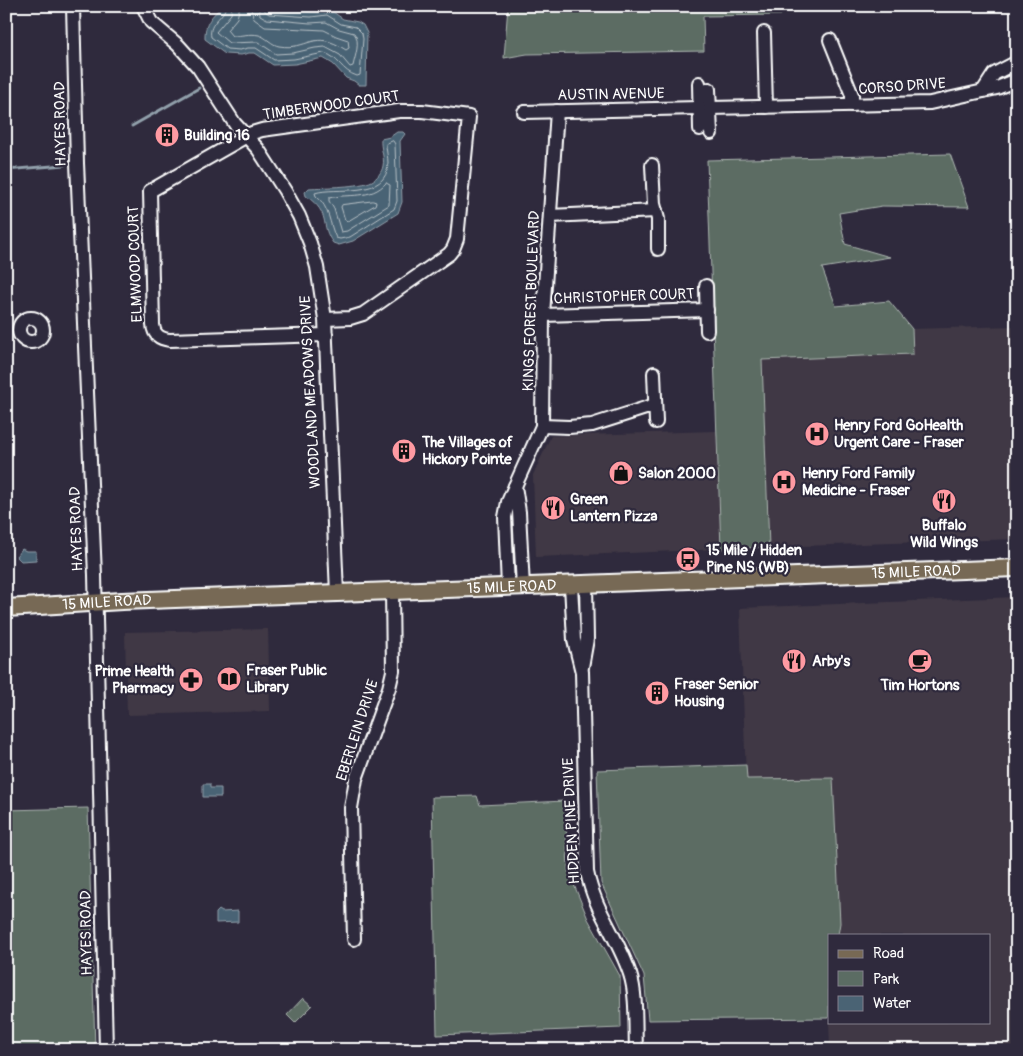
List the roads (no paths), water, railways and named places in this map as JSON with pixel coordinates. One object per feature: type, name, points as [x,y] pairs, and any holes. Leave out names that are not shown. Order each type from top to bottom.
[{"type":"main road","name":"15 MILE ROAD","points":[[6,608],[336,593],[1017,568]]},
{"type":"street","name":"HAYES ROAD","points":[[74,6],[77,163],[95,603],[106,1050]]},
{"type":"street","name":"WOODLAND MEADOWS DRIVE","points":[[143,6],[151,22],[178,45],[198,67],[223,107],[246,137],[258,149],[285,190],[299,216],[310,243],[317,267],[325,319],[336,593]]},
{"type":"street","points":[[764,33],[766,107]]},
{"type":"street","name":"CORSO DRIVE","points":[[830,40],[852,95],[852,105]]},
{"type":"street","points":[[984,91],[994,74],[1017,62]]},
{"type":"street","name":"CORSO DRIVE","points":[[705,108],[930,104],[997,88],[1017,80]]},
{"type":"street","points":[[704,86],[705,131]]},
{"type":"street","name":"AUSTIN AVENUE","points":[[524,112],[705,108]]},
{"type":"street","name":"TIMBERWOOD COURT","points":[[246,137],[262,130],[399,111],[422,111],[469,117],[457,239],[453,249],[363,314],[350,318],[325,319]]},
{"type":"street","name":"KINGS FOREST BOULEVARD","points":[[515,587],[505,517],[508,502],[542,426],[543,315],[557,111]]},
{"type":"street","name":"ELMWOOD COURT","points":[[246,137],[150,190],[154,331],[160,338],[170,340],[326,335]]},
{"type":"street","points":[[652,165],[654,204],[658,219],[658,249]]},
{"type":"street","points":[[550,216],[656,211]]},
{"type":"street","points":[[706,286],[707,331]]},
{"type":"street","name":"CHRISTOPHER COURT","points":[[543,315],[707,310]]},
{"type":"street","points":[[26,319],[34,319],[40,323],[42,331],[37,340],[29,342],[13,329],[26,319]]},
{"type":"street","points":[[654,373],[656,422]]},
{"type":"street","points":[[542,426],[592,425],[655,404]]},
{"type":"street","name":"HIDDEN PINE DRIVE","points":[[579,584],[574,640],[582,672],[588,872],[596,904],[630,974],[633,985],[636,1050]]},
{"type":"street","name":"EBERLEIN DRIVE","points":[[354,939],[351,808],[356,779],[389,688],[393,670],[392,591]]},
{"type":"water","points":[[223,6],[257,6],[311,12],[329,9],[343,19],[358,22],[363,25],[367,33],[366,85],[359,85],[346,78],[333,64],[323,58],[295,64],[273,65],[255,53],[241,55],[225,54],[205,39],[206,29],[210,20]]},
{"type":"water","points":[[397,132],[405,134],[400,141],[402,202],[398,213],[353,241],[339,245],[333,243],[319,208],[306,196],[305,192],[309,188],[351,186],[372,181],[379,175],[383,166],[381,139],[390,137]]},
{"type":"water","points":[[22,549],[36,551],[36,560],[21,561],[16,556]]},
{"type":"water","points":[[203,784],[210,784],[210,788],[221,788],[221,797],[203,797]]},
{"type":"water","points":[[219,910],[222,912],[238,911],[238,922],[216,923],[216,913]]},
{"type":"waterway","points":[[132,126],[199,88]]},
{"type":"waterway","points":[[6,170],[64,165]]},
{"type":"place","name":"Building 16","points":[[167,135]]},
{"type":"place","name":"Henry Ford GoHealth Urgent Care - Fraser","points":[[817,434]]},
{"type":"place","name":"The Villages of Hickory Pointe","points":[[404,451]]},
{"type":"place","name":"Salon 2000","points":[[621,473]]},
{"type":"place","name":"Henry Ford Family Medicine - Fraser","points":[[784,482]]},
{"type":"place","name":"Buffalo Wild Wings","points":[[944,501]]},
{"type":"place","name":"Green Lantern Pizza","points":[[553,508]]},
{"type":"place","name":"15 Mile / Hidden Pine NS (WB)","points":[[688,559]]},
{"type":"place","name":"Arby's","points":[[794,661]]},
{"type":"place","name":"Tim Hortons","points":[[920,661]]},
{"type":"place","name":"Fraser Public Library","points":[[229,679]]},
{"type":"place","name":"Prime Health Pharmacy","points":[[191,680]]},
{"type":"place","name":"Fraser Senior Housing","points":[[657,693]]}]
